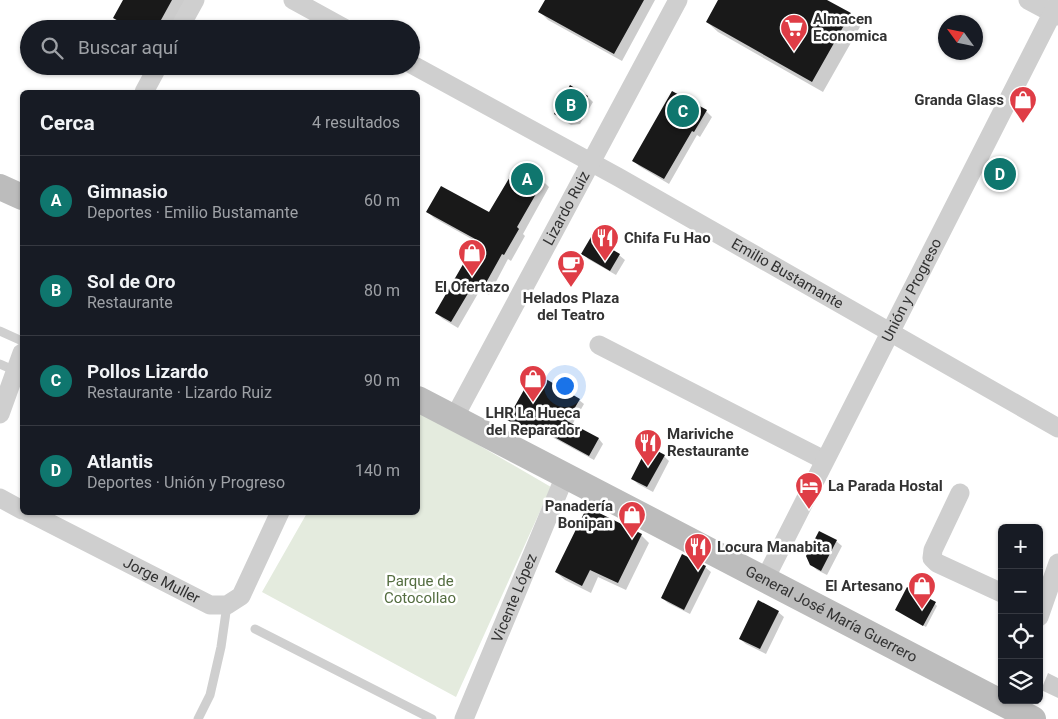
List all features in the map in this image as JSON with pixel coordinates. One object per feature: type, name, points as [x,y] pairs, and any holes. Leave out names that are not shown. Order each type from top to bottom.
[{"type":"street","points":[[184,20],[195,0]]},
{"type":"street","points":[[293,0],[330,20]]},
{"type":"street","name":"Lizardo Ruiz","points":[[454,418],[678,0]]},
{"type":"street","points":[[1028,0],[1056,10]]},
{"type":"street","name":"Unión y Progreso","points":[[764,580],[1056,10]]},
{"type":"street","name":"Emilio Bustamante","points":[[420,69],[591,162],[1058,428]]},
{"type":"street","points":[[145,90],[153,75]]},
{"type":"street","points":[[0,187],[20,197]]},
{"type":"street","points":[[598,345],[824,460]]},
{"type":"street","points":[[0,414],[8,367],[20,356]]},
{"type":"street","name":"General José María Guerrero","points":[[420,400],[1007,708],[1033,719]]},
{"type":"street","name":"Vicente López","points":[[464,719],[565,476]]},
{"type":"street","points":[[960,493],[933,550],[932,558],[937,563],[998,591]]},
{"type":"street","points":[[0,498],[20,509]]},
{"type":"street","name":"Jorge Muller","points":[[34,515],[210,605],[227,605]]},
{"type":"street","points":[[227,605],[242,596],[279,515]]},
{"type":"street","points":[[1043,605],[1058,564]]},
{"type":"lane","points":[[0,331],[20,340]]},
{"type":"lane","points":[[198,719],[210,695],[221,647],[227,605]]},
{"type":"lane","points":[[256,629],[432,719]]},
{"type":"green space","name":"Parque de Cotocollao","points":[[420,411],[551,487],[456,697],[262,592],[306,515],[420,515]]},
{"type":"building","points":[[123,0],[172,0],[161,20],[117,20],[113,18]]},
{"type":"building","points":[[545,0],[644,0],[614,54],[538,12]]},
{"type":"building","name":"Almacen Economica","points":[[718,0],[827,0],[851,13],[812,82],[706,22]]},
{"type":"building","points":[[570,85],[588,96],[575,119],[564,120],[554,114]]},
{"type":"building","points":[[672,91],[707,110],[694,132],[692,131],[664,179],[632,161]]},
{"type":"building","points":[[517,165],[544,180],[517,227],[519,229],[504,255],[502,254],[482,290],[473,285],[451,322],[435,313],[477,240],[426,212],[441,186],[489,212]]},
{"type":"building","name":"Chifa Fu Hao","points":[[591,237],[620,254],[610,271],[581,254]]},
{"type":"building","points":[[534,372],[580,399],[567,421],[599,438],[589,456],[536,427],[533,433],[507,420]]},
{"type":"building","name":"Mariviche Restaurante","points":[[648,446],[665,455],[647,487],[631,479]]},
{"type":"building","points":[[587,507],[642,534],[618,583],[590,570],[582,586],[555,572]]},
{"type":"building","points":[[819,531],[837,540],[821,571],[810,565],[806,556]]},
{"type":"building","points":[[682,554],[706,566],[684,610],[661,598]]},
{"type":"building","points":[[907,587],[936,602],[923,626],[895,610]]},
{"type":"building","points":[[758,600],[779,611],[760,649],[739,639]]},
{"type":"place","name":"Almacen Economica","points":[[794,52]]},
{"type":"place","name":"Sol de Oro","points":[[571,105]]},
{"type":"place","name":"Pollos Lizardo","points":[[683,111]]},
{"type":"place","name":"Granda Glass","points":[[1023,124]]},
{"type":"place","name":"Atlantis","points":[[1000,174]]},
{"type":"place","name":"Gimnasio","points":[[527,179]]},
{"type":"place","name":"Chifa Fu Hao","points":[[605,262]]},
{"type":"place","name":"El Ofertazo","points":[[472,277]]},
{"type":"place","name":"Helados Plaza del Teatro","points":[[571,288]]},
{"type":"place","name":"LHR La Hueca del Reparador","points":[[533,403]]},
{"type":"place","name":"Mariviche Restaurante","points":[[648,467]]},
{"type":"place","name":"La Parada Hostal","points":[[809,510]]},
{"type":"place","name":"Panadería Bonipan","points":[[632,539]]},
{"type":"place","name":"Locura Manabita","points":[[698,571]]},
{"type":"place","name":"El Artesano","points":[[922,610]]}]
